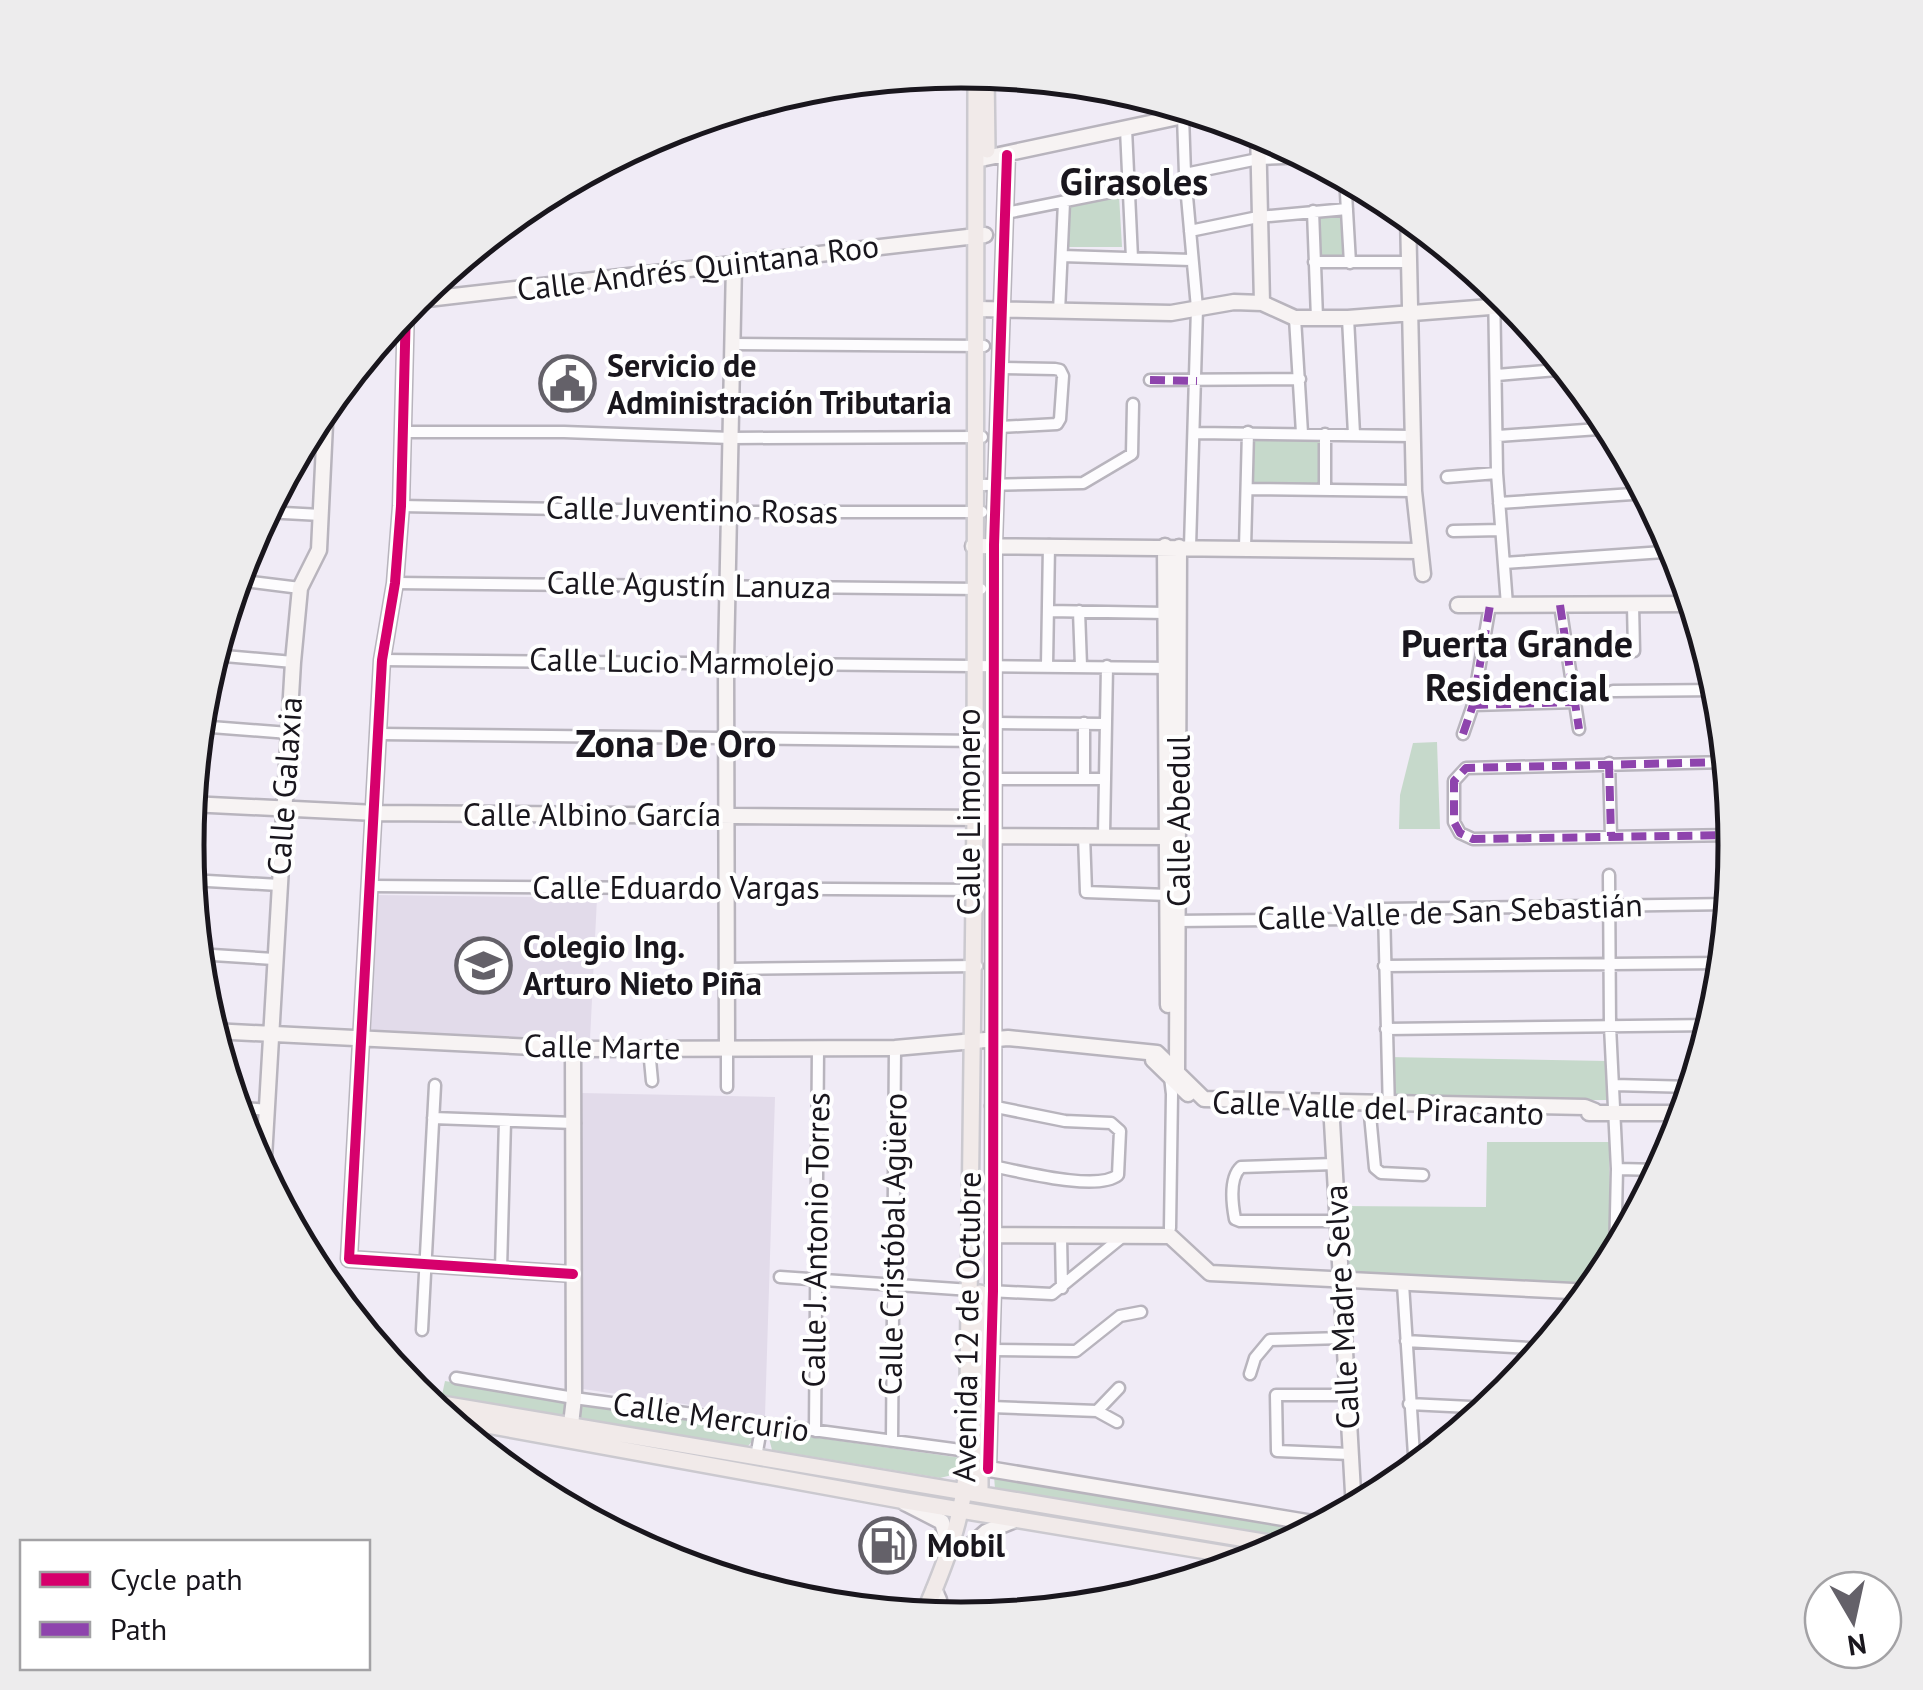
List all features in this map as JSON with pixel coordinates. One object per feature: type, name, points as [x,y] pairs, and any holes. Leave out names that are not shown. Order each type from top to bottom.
[{"type":"main road","name":"Avenida 12 de Octubre","points":[[977,88],[982,159]]},
{"type":"main road","name":"Avenida 12 de Octubre","points":[[929,1601],[950,1551],[961,1510],[972,1493],[976,1464],[985,1042],[977,966],[977,890],[983,818],[978,741],[983,666],[978,589],[984,545],[979,512],[979,437],[980,346],[987,310],[981,236],[985,88]]},
{"type":"main road","name":"Avenida 12 de Octubre","points":[[979,437],[990,485],[979,512]]},
{"type":"main road","points":[[472,1423],[570,1425],[1259,1541]]},
{"type":"main road","points":[[472,1423],[1227,1554]]},
{"type":"street","points":[[982,159],[1174,118]]},
{"type":"street","points":[[1178,546],[1195,433],[1198,308],[1184,174],[1183,121]]},
{"type":"street","points":[[1126,128],[1132,258]]},
{"type":"street","points":[[1258,148],[1262,303]]},
{"type":"street","name":"Calle Limonero","points":[[976,1464],[991,1407],[992,1350],[981,1291],[992,1235],[991,1106],[985,1042],[994,836],[983,818],[994,779],[995,723],[983,666],[984,545],[1000,428],[1001,368],[987,310],[1006,213],[1007,155]]},
{"type":"street","points":[[1184,174],[1282,159]]},
{"type":"street","points":[[1006,213],[1131,188]]},
{"type":"street","points":[[1346,193],[1350,263]]},
{"type":"street","points":[[1059,312],[1064,202]]},
{"type":"street","points":[[1190,231],[1258,217],[1347,209]]},
{"type":"street","points":[[1312,211],[1316,318]]},
{"type":"street","points":[[1408,233],[1414,492],[1423,574]]},
{"type":"street","name":"Calle Andrés Quintana Roo","points":[[436,300],[981,236]]},
{"type":"street","points":[[1062,256],[1191,260]]},
{"type":"street","points":[[1314,262],[1408,262]]},
{"type":"street","points":[[726,1087],[726,662],[734,263]]},
{"type":"street","points":[[987,310],[1171,312],[1234,302],[1262,303],[1295,318],[1348,318],[1493,305]]},
{"type":"street","points":[[1495,307],[1499,503],[1507,604]]},
{"type":"street","points":[[1295,318],[1302,433]]},
{"type":"street","points":[[1348,318],[1354,434]]},
{"type":"street","points":[[407,330],[395,583],[382,660],[349,1259],[573,1274]]},
{"type":"street","points":[[733,344],[980,346]]},
{"type":"street","points":[[1000,428],[1057,424],[1064,376],[1054,369],[1001,368]]},
{"type":"street","points":[[1497,374],[1551,370]]},
{"type":"street","points":[[1150,380],[1300,379]]},
{"type":"street","points":[[990,485],[1083,483],[1132,454],[1133,404]]},
{"type":"street","points":[[1498,436],[1594,429]]},
{"type":"street","points":[[402,432],[732,438],[979,437]]},
{"type":"street","points":[[1245,548],[1248,432]]},
{"type":"street","points":[[1195,433],[1412,436]]},
{"type":"street","points":[[1325,434],[1325,490]]},
{"type":"street","name":"Calle Galaxia","points":[[265,1143],[293,662],[300,588],[316,560],[325,436]]},
{"type":"street","points":[[1447,476],[1498,473]]},
{"type":"street","points":[[1247,489],[1414,492]]},
{"type":"street","points":[[1499,503],[1633,494]]},
{"type":"street","name":"Calle Juventino Rosas","points":[[400,506],[979,512]]},
{"type":"street","points":[[281,513],[321,516]]},
{"type":"street","points":[[1452,531],[1501,530]]},
{"type":"street","points":[[984,545],[1419,552]]},
{"type":"street","points":[[1047,666],[1048,545]]},
{"type":"street","name":"Calle Abedul","points":[[1172,668],[1166,613],[1178,546]]},
{"type":"street","name":"Calle Abedul","points":[[1170,1232],[1172,668],[1178,546]]},
{"type":"street","points":[[1504,563],[1660,552]]},
{"type":"street","points":[[252,582],[300,588]]},
{"type":"street","name":"Calle Agustín Lanuza","points":[[395,583],[978,589]]},
{"type":"street","points":[[1458,605],[1680,604]]},
{"type":"street","points":[[1463,734],[1490,605]]},
{"type":"street","points":[[1560,605],[1579,728]]},
{"type":"street","points":[[1633,605],[1634,651]]},
{"type":"street","points":[[1048,611],[1166,613]]},
{"type":"street","points":[[1079,611],[1081,666]]},
{"type":"street","points":[[228,656],[293,662]]},
{"type":"street","name":"Calle Lucio Marmolejo","points":[[382,660],[1172,668]]},
{"type":"street","points":[[1104,835],[1106,666]]},
{"type":"street","points":[[1614,691],[1702,690]]},
{"type":"street","points":[[1472,704],[1576,702]]},
{"type":"street","points":[[995,723],[1106,724]]},
{"type":"street","points":[[1084,724],[1084,779]]},
{"type":"street","points":[[213,727],[289,733]]},
{"type":"street","points":[[379,734],[978,741]]},
{"type":"street","points":[[1714,762],[1466,768],[1454,782],[1454,822],[1460,834],[1472,839],[1719,835]]},
{"type":"street","points":[[1610,763],[1611,836]]},
{"type":"street","name":"Calle Abedul","points":[[1173,776],[1167,837],[1173,854],[1168,895],[1174,921]]},
{"type":"street","points":[[994,779],[1105,779]]},
{"type":"street","name":"Calle Albino García","points":[[206,805],[376,813],[983,818]]},
{"type":"street","points":[[1084,835],[1086,892],[1168,895]]},
{"type":"street","points":[[994,836],[1167,837]]},
{"type":"street","points":[[1609,876],[1616,1227]]},
{"type":"street","points":[[205,881],[279,885]]},
{"type":"street","name":"Calle Eduardo Vargas","points":[[371,886],[977,890]]},
{"type":"street","name":"Calle Valle de San Sebastián","points":[[1174,921],[1352,919],[1384,908],[1716,904]]},
{"type":"street","points":[[1384,908],[1389,1109]]},
{"type":"street","points":[[212,955],[274,959]]},
{"type":"street","points":[[1384,966],[1709,963]]},
{"type":"street","points":[[728,969],[977,966]]},
{"type":"street","points":[[1386,1029],[1697,1025]]},
{"type":"street","name":"Calle Marte","points":[[228,1032],[573,1049],[895,1048],[985,1042]]},
{"type":"street","name":"Calle Valle del Piracanto","points":[[985,1042],[1008,1038],[1157,1053],[1201,1107],[1670,1113]]},
{"type":"street","points":[[649,1048],[652,1080]]},
{"type":"street","name":"Calle J. Antonio Torres","points":[[815,1431],[818,1048]]},
{"type":"street","name":"Calle Cristóbal Agüero","points":[[892,1440],[895,1048]]},
{"type":"street","points":[[570,1443],[574,1398],[573,1049]]},
{"type":"street","points":[[422,1330],[435,1085]]},
{"type":"street","points":[[1614,1086],[1680,1086]]},
{"type":"street","points":[[991,1106],[1064,1122],[1112,1124],[1120,1131],[1118,1175],[1108,1181],[1052,1178],[992,1166]]},
{"type":"street","name":"Calle Madre Selva","points":[[1332,1108],[1353,1493]]},
{"type":"street","points":[[1369,1108],[1376,1168],[1381,1173],[1422,1176]]},
{"type":"street","points":[[252,1109],[268,1110]]},
{"type":"street","points":[[434,1118],[575,1123]]},
{"type":"street","points":[[501,1269],[505,1121]]},
{"type":"street","points":[[1335,1164],[1241,1167],[1236,1171],[1236,1218],[1338,1222]]},
{"type":"street","points":[[1617,1169],[1646,1170]]},
{"type":"street","points":[[992,1235],[1122,1237],[1170,1232],[1210,1273],[1573,1291]]},
{"type":"street","points":[[1062,1237],[1062,1288]]},
{"type":"street","points":[[780,1276],[1052,1294],[1122,1237]]},
{"type":"street","points":[[1403,1284],[1415,1452]]},
{"type":"street","points":[[992,1350],[1076,1351],[1120,1316],[1140,1312]]},
{"type":"street","points":[[1250,1374],[1255,1358],[1270,1340],[1343,1338]]},
{"type":"street","points":[[1406,1341],[1528,1347]]},
{"type":"street","name":"Calle Mercurio","points":[[456,1378],[574,1398],[892,1440],[976,1464]]},
{"type":"street","points":[[1097,1411],[1119,1388]]},
{"type":"street","points":[[1346,1395],[1276,1395],[1277,1451],[1350,1454]]},
{"type":"street","points":[[1409,1404],[1470,1407]]},
{"type":"street","points":[[991,1407],[1097,1411],[1118,1422]]},
{"type":"street","points":[[756,1457],[762,1423]]},
{"type":"street","points":[[976,1464],[1302,1521]]},
{"type":"street","points":[[900,1500],[942,1522],[950,1551]]},
{"type":"street","points":[[970,1546],[1003,1523],[1021,1518]]},
{"type":"street","points":[[934,1589],[938,1602]]},
{"type":"shaded area","name":"Colegio Ing. Arturo Nieto Piña","points":[[378,895],[597,898],[590,1040],[371,1032]]},
{"type":"shaded area","points":[[581,1093],[775,1097],[765,1416],[583,1389]]},
{"type":"green space","points":[[1119,195],[1122,247],[1066,247],[1066,206]]},
{"type":"green space","points":[[1343,211],[1346,261],[1317,259],[1315,212]]},
{"type":"green space","points":[[1250,436],[1323,438],[1323,488],[1248,486]]},
{"type":"green space","points":[[1437,742],[1440,829],[1399,829],[1400,795],[1413,743]]},
{"type":"green space","points":[[1387,1057],[1608,1061],[1608,1100],[1389,1101]]},
{"type":"green space","points":[[1487,1142],[1609,1142],[1611,1236],[1576,1287],[1342,1279],[1339,1206],[1486,1207]]},
{"type":"green space","points":[[445,1381],[567,1403],[572,1413],[563,1416],[442,1395]]},
{"type":"green space","points":[[588,1404],[750,1429],[755,1438],[748,1446],[583,1419],[578,1409]]},
{"type":"green space","points":[[776,1432],[962,1458],[963,1467],[956,1474],[940,1478],[772,1450],[769,1438]]},
{"type":"green space","points":[[994,1476],[1294,1525],[1274,1535],[995,1489]]},
{"type":"marked path","points":[[1150,380],[1197,381]]},
{"type":"marked path","points":[[1463,734],[1473,705],[1490,605]]},
{"type":"marked path","points":[[1560,605],[1579,729]]},
{"type":"marked path","points":[[1473,705],[1576,702]]},
{"type":"marked path","points":[[1714,762],[1466,768],[1454,781],[1454,822],[1460,833],[1473,839],[1719,835]]},
{"type":"marked path","points":[[1609,763],[1611,836]]},
{"type":"cycle path","points":[[988,1469],[993,1291],[994,545],[1007,155]]},
{"type":"cycle path","points":[[405,331],[401,506],[395,583],[382,660],[349,1259],[573,1274]]},
{"type":"place","name":"Servicio de Administración Tributaria","points":[[568,384]]},
{"type":"place","name":"Colegio Ing. Arturo Nieto Piña","points":[[484,965]]},
{"type":"place","name":"Mobil","points":[[888,1546]]},
{"type":"district","name":"Girasoles","points":[[1134,182]]},
{"type":"district","name":"Puerta Grande Residencial","points":[[1517,666]]},
{"type":"district","name":"Zona De Oro","points":[[676,744]]}]
